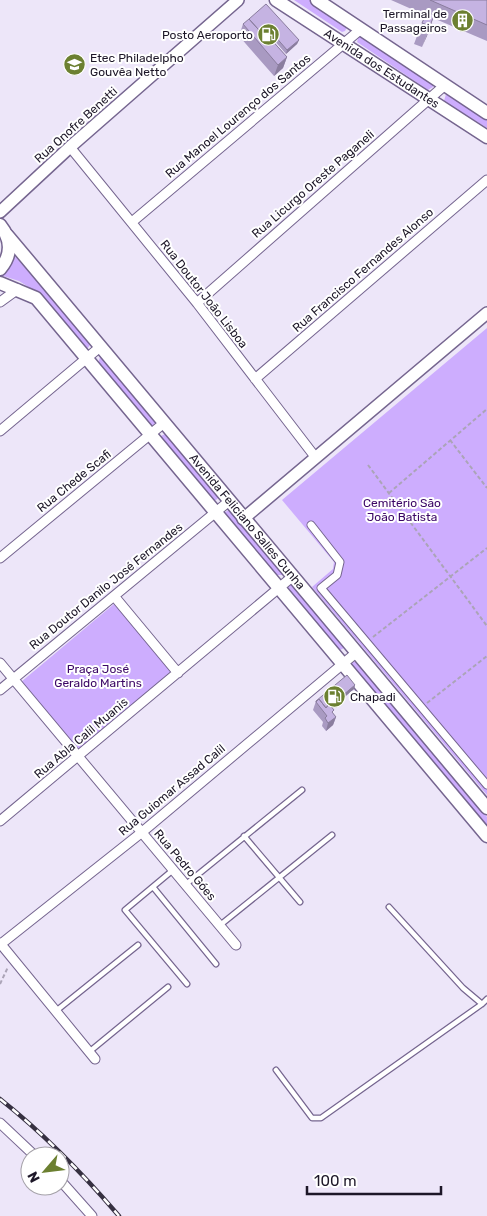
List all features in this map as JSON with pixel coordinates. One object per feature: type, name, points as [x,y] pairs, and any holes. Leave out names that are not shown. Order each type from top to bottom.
[{"type":"main road","name":"Avenida dos Estudantes","points":[[276,0],[487,137]]},
{"type":"main road","name":"Avenida dos Estudantes","points":[[317,0],[487,113]]},
{"type":"main road","points":[[0,269],[9,253],[4,230]]},
{"type":"main road","name":"Avenida Feliciano Salles Cunha","points":[[4,230],[228,502],[357,652],[487,808]]},
{"type":"main road","name":"Avenida Feliciano Salles Cunha","points":[[0,282],[36,298],[85,359],[487,836]]},
{"type":"street","name":"Rua Onofre Benetti","points":[[0,212],[70,147],[238,0]]},
{"type":"street","name":"Rua Manoel Lourenço dos Santos","points":[[132,222],[361,29]]},
{"type":"street","name":"Rua Licurgo Oreste Paganeli","points":[[197,303],[445,85]]},
{"type":"street","name":"Rua Doutor João Lisboa","points":[[70,147],[197,303],[316,458]]},
{"type":"street","name":"Rua Francisco Fernandes Alonso","points":[[255,379],[487,180]]},
{"type":"street","points":[[0,302],[18,289]]},
{"type":"street","points":[[243,519],[487,313]]},
{"type":"street","points":[[0,430],[100,346]]},
{"type":"street","name":"Rua Chede Scafi","points":[[0,558],[164,424]]},
{"type":"street","name":"Rua Doutor Danilo José Fernandes","points":[[0,690],[228,502]]},
{"type":"street","points":[[311,525],[340,562],[336,575],[321,588],[487,785]]},
{"type":"street","name":"Rua Abla Calil Muanis","points":[[0,821],[78,758],[292,577]]},
{"type":"street","points":[[114,596],[178,673]]},
{"type":"street","name":"Rua Guiomar Assad Calil","points":[[0,944],[141,832],[357,652]]},
{"type":"street","name":"Rua Pedro Góes","points":[[0,663],[236,946]]},
{"type":"street","points":[[0,944],[92,1055]]},
{"type":"street","points":[[0,1123],[24,1146]]},
{"type":"street","points":[[70,1191],[92,1216]]},
{"type":"lane","points":[[185,885],[302,790]]},
{"type":"lane","points":[[244,836],[300,902]]},
{"type":"lane","points":[[220,926],[332,836]]},
{"type":"lane","points":[[173,870],[125,910],[187,984]]},
{"type":"lane","points":[[153,887],[216,964]]},
{"type":"lane","points":[[389,907],[463,988],[482,1004]]},
{"type":"lane","points":[[56,1011],[138,945]]},
{"type":"lane","points":[[92,1055],[168,987]]},
{"type":"lane","points":[[276,1070],[312,1118],[321,1118],[487,999]]},
{"type":"path","points":[[388,492],[487,408]]},
{"type":"path","points":[[450,440],[487,488]]},
{"type":"path","points":[[368,465],[487,626]]},
{"type":"path","points":[[366,642],[487,548]]},
{"type":"path","points":[[421,707],[487,656]]},
{"type":"path","points":[[0,984],[13,958]]},
{"type":"green space","points":[[294,0],[310,0],[344,24],[347,27],[345,31],[342,32]]},
{"type":"green space","points":[[359,36],[363,36],[433,83],[433,87],[428,90],[357,42]]},
{"type":"green space","points":[[446,94],[487,119],[487,128],[444,101]]},
{"type":"green space","points":[[13,254],[92,341],[88,348],[83,347],[38,293],[19,281],[0,275]]},
{"type":"green space","name":"Cemitério São João Batista","points":[[487,328],[487,795],[312,587],[333,569],[334,562],[282,500]]},
{"type":"green space","points":[[103,356],[156,421],[154,425],[149,425],[98,364],[100,357]]},
{"type":"green space","points":[[167,433],[219,497],[216,500],[212,501],[161,441],[161,436]]},
{"type":"green space","points":[[230,509],[283,572],[283,575],[276,575],[224,513]]},
{"type":"green space","points":[[294,584],[344,645],[344,648],[338,651],[287,589],[290,585]]},
{"type":"green space","name":"Praça José Geraldo Martins","points":[[114,604],[172,672],[78,751],[21,682]]},
{"type":"green space","points":[[353,662],[356,662],[487,817],[487,829],[351,665]]},
{"type":"building","points":[[430,0],[487,0],[487,25]]},
{"type":"building","name":"Posto Aeroporto","points":[[266,4],[299,40],[287,50],[274,35],[271,38],[268,36],[266,38],[249,19]]},
{"type":"building","points":[[427,12],[434,15],[430,26],[422,23]]},
{"type":"building","points":[[249,19],[287,57],[278,65],[243,24]]},
{"type":"building","name":"Chapadi","points":[[347,675],[355,685],[326,708],[319,699],[316,702],[316,701]]},
{"type":"building","points":[[319,699],[326,708],[329,704],[334,710],[332,712],[336,717],[328,723],[325,718],[327,716],[316,702]]},
{"type":"railway","points":[[0,1099],[62,1154],[119,1216]]},
{"type":"place","name":"Terminal de Passageiros","points":[[463,21]]},
{"type":"place","name":"Posto Aeroporto","points":[[269,35]]},
{"type":"place","name":"Etec Philadelpho Gouvêa Netto","points":[[74,65]]},
{"type":"place","name":"Chapadi","points":[[334,697]]}]
